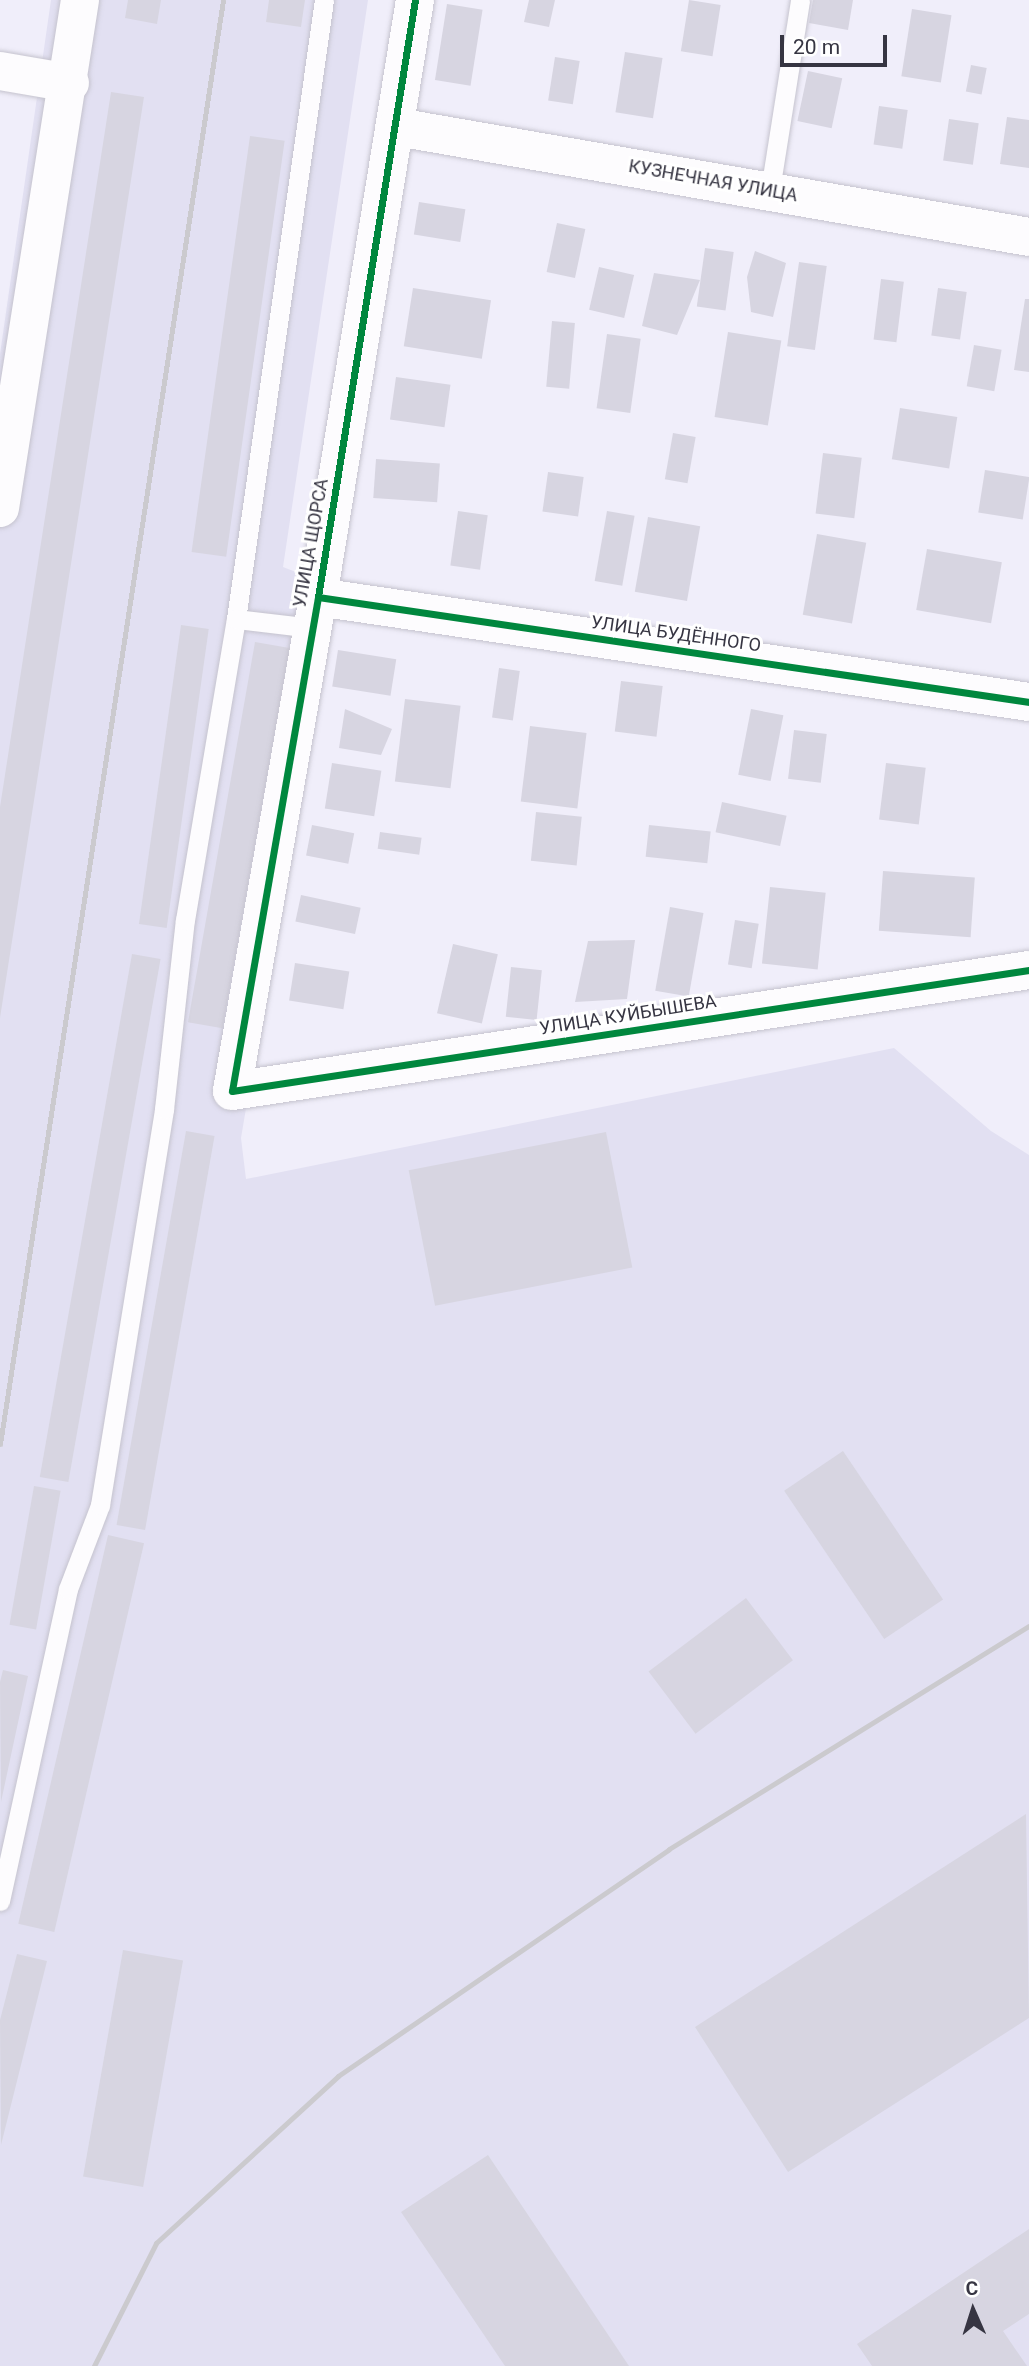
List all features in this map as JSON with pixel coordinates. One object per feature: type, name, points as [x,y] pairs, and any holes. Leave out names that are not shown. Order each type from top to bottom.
[{"type":"street","points":[[0,508],[70,83],[80,0]]},
{"type":"street","name":"УЛИЦА ЩОРСА","points":[[232,1091],[316,612],[397,127],[415,0]]},
{"type":"street","points":[[0,71],[70,83]]},
{"type":"street","name":"КУЗНЕЧНАЯ УЛИЦА","points":[[397,127],[1029,237]]},
{"type":"street","name":"УЛИЦА БУДЁННОГО","points":[[316,612],[1029,702]]},
{"type":"street","name":"УЛИЦА КУЙБЫШЕВА","points":[[232,1091],[1029,970]]},
{"type":"lane","points":[[0,1901],[68,1589],[100,1505],[164,1109],[185,920],[236,619],[324,0]]},
{"type":"lane","points":[[770,190],[800,0]]},
{"type":"lane","points":[[236,619],[316,612]]},
{"type":"shaded area","points":[[51,0],[368,0],[283,567],[334,587],[241,1138],[246,1179],[894,1048],[991,1131],[1029,1155],[1029,2366],[0,2366],[0,354]]},
{"type":"building","points":[[128,0],[161,0],[157,24],[125,18]]},
{"type":"building","points":[[269,0],[305,0],[301,27],[266,22]]},
{"type":"building","points":[[529,0],[555,0],[549,27],[524,22]]},
{"type":"building","points":[[689,0],[721,5],[712,56],[681,51]]},
{"type":"building","points":[[813,0],[853,0],[848,30],[809,23]]},
{"type":"building","points":[[447,4],[483,10],[471,86],[435,80]]},
{"type":"building","points":[[912,9],[952,15],[941,82],[901,76]]},
{"type":"building","points":[[625,52],[663,58],[653,118],[615,112]]},
{"type":"building","points":[[555,57],[580,61],[573,104],[548,100]]},
{"type":"building","points":[[971,65],[987,68],[982,95],[966,92]]},
{"type":"building","points":[[808,71],[842,78],[832,128],[797,121]]},
{"type":"building","points":[[111,92],[144,97],[0,1018],[0,807]]},
{"type":"building","points":[[879,106],[908,110],[902,149],[874,145]]},
{"type":"building","points":[[1007,117],[1029,120],[1029,168],[1000,164]]},
{"type":"building","points":[[949,119],[979,123],[973,165],[943,161]]},
{"type":"building","points":[[250,136],[285,141],[226,557],[192,552]]},
{"type":"building","points":[[419,202],[465,209],[460,242],[414,235]]},
{"type":"building","points":[[557,223],[585,229],[575,278],[547,272]]},
{"type":"building","points":[[705,248],[734,252],[726,310],[697,306]]},
{"type":"building","points":[[755,251],[786,263],[773,317],[751,312],[747,277]]},
{"type":"building","points":[[799,262],[827,266],[815,350],[787,346]]},
{"type":"building","points":[[599,267],[634,275],[624,318],[589,310]]},
{"type":"building","points":[[654,273],[700,280],[677,335],[642,326]]},
{"type":"building","points":[[881,279],[904,282],[896,342],[874,340]]},
{"type":"building","points":[[413,288],[491,300],[482,359],[404,346]]},
{"type":"building","points":[[938,288],[967,292],[960,340],[931,336]]},
{"type":"building","points":[[1025,299],[1029,299],[1029,372],[1014,370]]},
{"type":"building","points":[[552,321],[575,323],[569,389],[546,387]]},
{"type":"building","points":[[728,332],[781,340],[768,425],[715,417]]},
{"type":"building","points":[[607,334],[641,339],[630,413],[597,408]]},
{"type":"building","points":[[974,345],[1002,350],[994,391],[967,386]]},
{"type":"building","points":[[396,377],[450,385],[444,427],[390,420]]},
{"type":"building","points":[[900,408],[957,417],[949,468],[892,459]]},
{"type":"building","points":[[673,433],[696,437],[687,483],[665,479]]},
{"type":"building","points":[[823,453],[862,458],[854,518],[816,514]]},
{"type":"building","points":[[376,459],[440,463],[437,502],[373,498]]},
{"type":"building","points":[[985,470],[1029,477],[1023,520],[978,512]]},
{"type":"building","points":[[548,472],[584,477],[578,517],[542,512]]},
{"type":"building","points":[[458,511],[488,515],[480,570],[450,565]]},
{"type":"building","points":[[607,511],[635,516],[622,586],[595,581]]},
{"type":"building","points":[[648,517],[700,526],[687,601],[635,592]]},
{"type":"building","points":[[817,534],[866,543],[852,623],[803,615]]},
{"type":"building","points":[[927,549],[1002,562],[991,623],[916,610]]},
{"type":"building","points":[[181,625],[209,629],[167,928],[139,924]]},
{"type":"building","points":[[255,642],[289,648],[222,1028],[188,1022]]},
{"type":"building","points":[[338,650],[396,659],[390,696],[332,687]]},
{"type":"building","points":[[499,668],[520,671],[513,720],[492,718]]},
{"type":"building","points":[[621,681],[663,686],[656,737],[615,732]]},
{"type":"building","points":[[405,699],[461,706],[450,788],[395,781]]},
{"type":"building","points":[[345,709],[392,729],[381,755],[339,748]]},
{"type":"building","points":[[751,709],[783,715],[771,781],[738,775]]},
{"type":"building","points":[[530,726],[587,733],[577,808],[521,801]]},
{"type":"building","points":[[794,730],[827,734],[821,783],[788,779]]},
{"type":"building","points":[[332,763],[381,771],[374,816],[325,808]]},
{"type":"building","points":[[886,763],[926,768],[919,824],[879,820]]},
{"type":"building","points":[[722,802],[787,816],[780,846],[716,832]]},
{"type":"building","points":[[536,812],[582,817],[577,866],[531,861]]},
{"type":"building","points":[[312,825],[354,833],[348,864],[306,855]]},
{"type":"building","points":[[649,825],[711,831],[707,863],[646,857]]},
{"type":"building","points":[[380,832],[422,838],[419,855],[378,849]]},
{"type":"building","points":[[883,871],[975,877],[971,937],[879,931]]},
{"type":"building","points":[[770,887],[826,893],[818,969],[762,964]]},
{"type":"building","points":[[301,895],[361,908],[355,934],[295,921]]},
{"type":"building","points":[[670,907],[703,913],[689,997],[655,991]]},
{"type":"building","points":[[735,920],[759,924],[752,968],[728,964]]},
{"type":"building","points":[[635,940],[627,999],[575,1002],[588,941]]},
{"type":"building","points":[[453,944],[498,954],[482,1024],[437,1013]]},
{"type":"building","points":[[132,954],[161,959],[68,1482],[40,1477]]},
{"type":"building","points":[[295,963],[349,972],[343,1009],[289,1001]]},
{"type":"building","points":[[511,967],[542,970],[537,1020],[506,1017]]},
{"type":"building","points":[[186,1131],[215,1136],[145,1530],[117,1525]]},
{"type":"building","points":[[606,1132],[632,1267],[435,1306],[409,1170]]},
{"type":"building","points":[[843,1451],[943,1599],[884,1639],[784,1491]]},
{"type":"building","points":[[34,1486],[61,1491],[36,1630],[10,1625]]},
{"type":"building","points":[[108,1535],[144,1543],[54,1932],[18,1924]]},
{"type":"building","points":[[746,1598],[793,1660],[696,1734],[649,1671]]},
{"type":"building","points":[[3,1670],[28,1676],[1,1802],[0,1682]]},
{"type":"building","points":[[1026,1814],[1029,2018],[788,2172],[695,2027]]},
{"type":"building","points":[[123,1950],[183,1961],[143,2187],[83,2177]]},
{"type":"building","points":[[17,1954],[47,1961],[1,2145],[0,2020]]},
{"type":"building","points":[[488,2155],[629,2366],[505,2366],[401,2212]]},
{"type":"building","points":[[1029,2229],[1029,2314],[1003,2331],[1027,2366],[872,2366],[857,2344]]},
{"type":"railway","points":[[0,1444],[223,0]]},
{"type":"railway","points":[[94,2366],[156,2243],[338,2076],[669,1849],[1029,1626]]},
{"type":"cycle path","points":[[415,0],[318,597],[232,1091],[1029,970]]},
{"type":"cycle path","points":[[318,597],[1029,702]]}]
